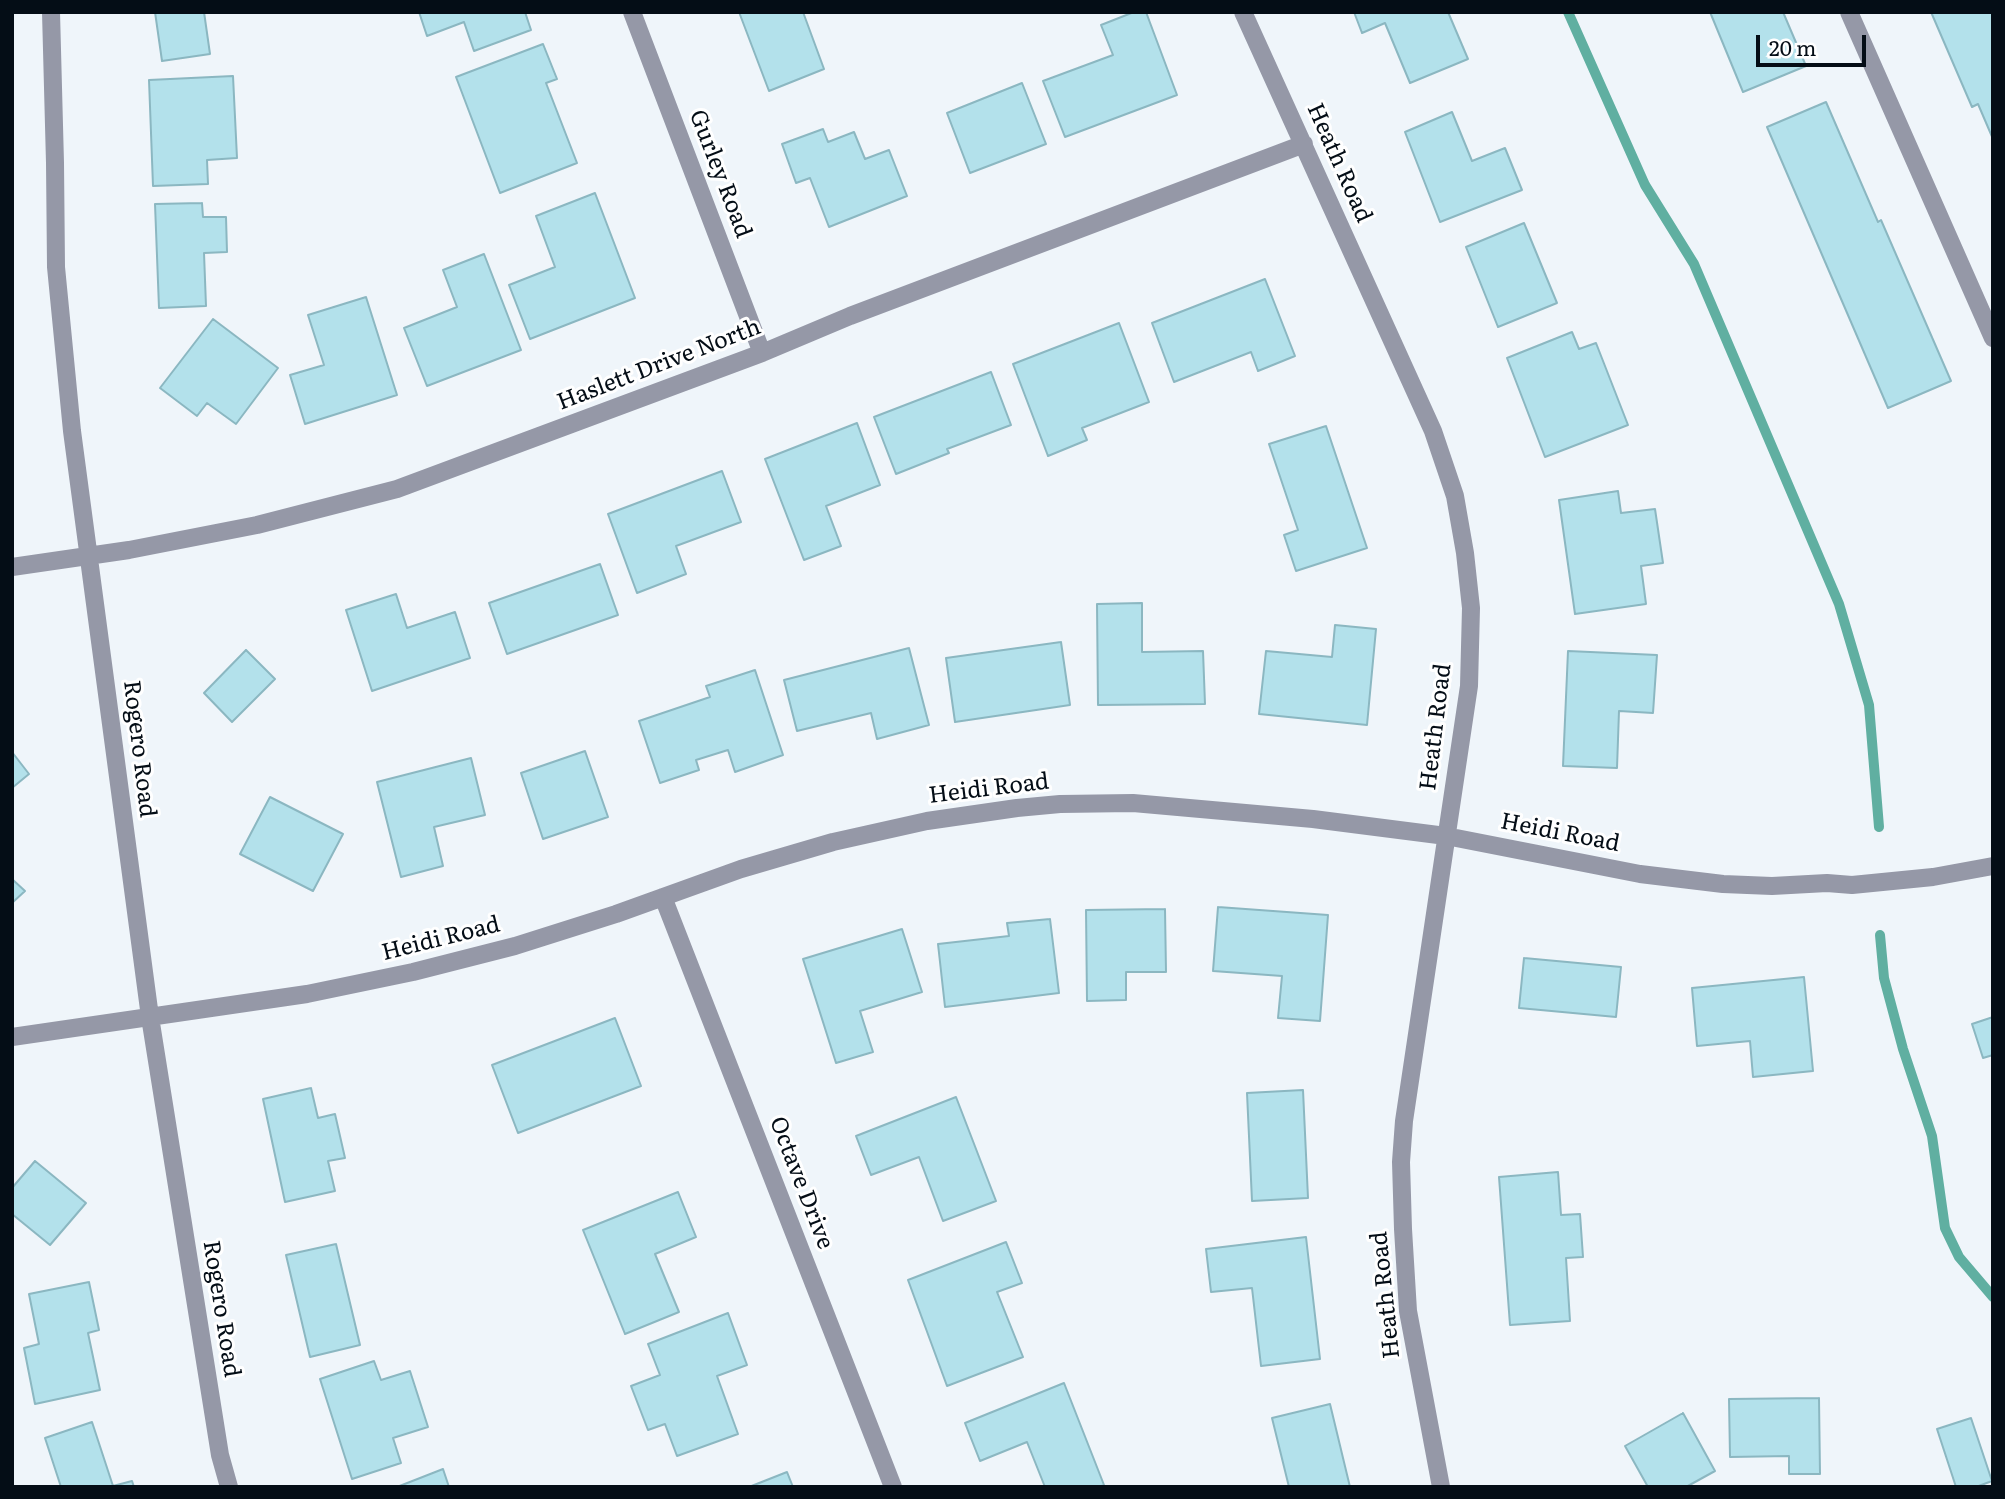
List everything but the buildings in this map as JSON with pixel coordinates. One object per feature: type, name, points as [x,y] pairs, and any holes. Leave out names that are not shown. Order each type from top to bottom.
[{"type":"street","name":"Rogero Road","points":[[51,12],[56,267],[72,431],[150,1017],[220,1455],[229,1487]]},
{"type":"street","name":"Gurley Road","points":[[632,12],[762,352]]},
{"type":"street","name":"Heath Road","points":[[1244,12],[1433,431],[1455,496],[1465,553],[1471,608],[1469,686],[1404,1121],[1401,1162],[1408,1311],[1441,1487]]},
{"type":"street","points":[[1849,12],[1993,338]]},
{"type":"street","name":"Haslett Drive North","points":[[12,567],[130,550],[257,525],[397,489],[1304,144]]},
{"type":"street","name":"Heidi Road","points":[[12,1037],[307,994],[413,972],[515,946],[616,914],[740,869],[833,842],[927,821],[1060,804],[1133,803],[1312,818],[1446,836],[1640,874],[1723,884],[1852,885],[1933,877],[1993,866]]},
{"type":"street","name":"Octave Drive","points":[[663,897],[893,1487]]},
{"type":"waterway","points":[[1568,12],[1645,185],[1694,264],[1839,604],[1869,705],[1879,827]]},
{"type":"waterway","points":[[1880,935],[1884,978],[1903,1049],[1932,1136],[1945,1228],[1959,1257],[1993,1297]]}]
